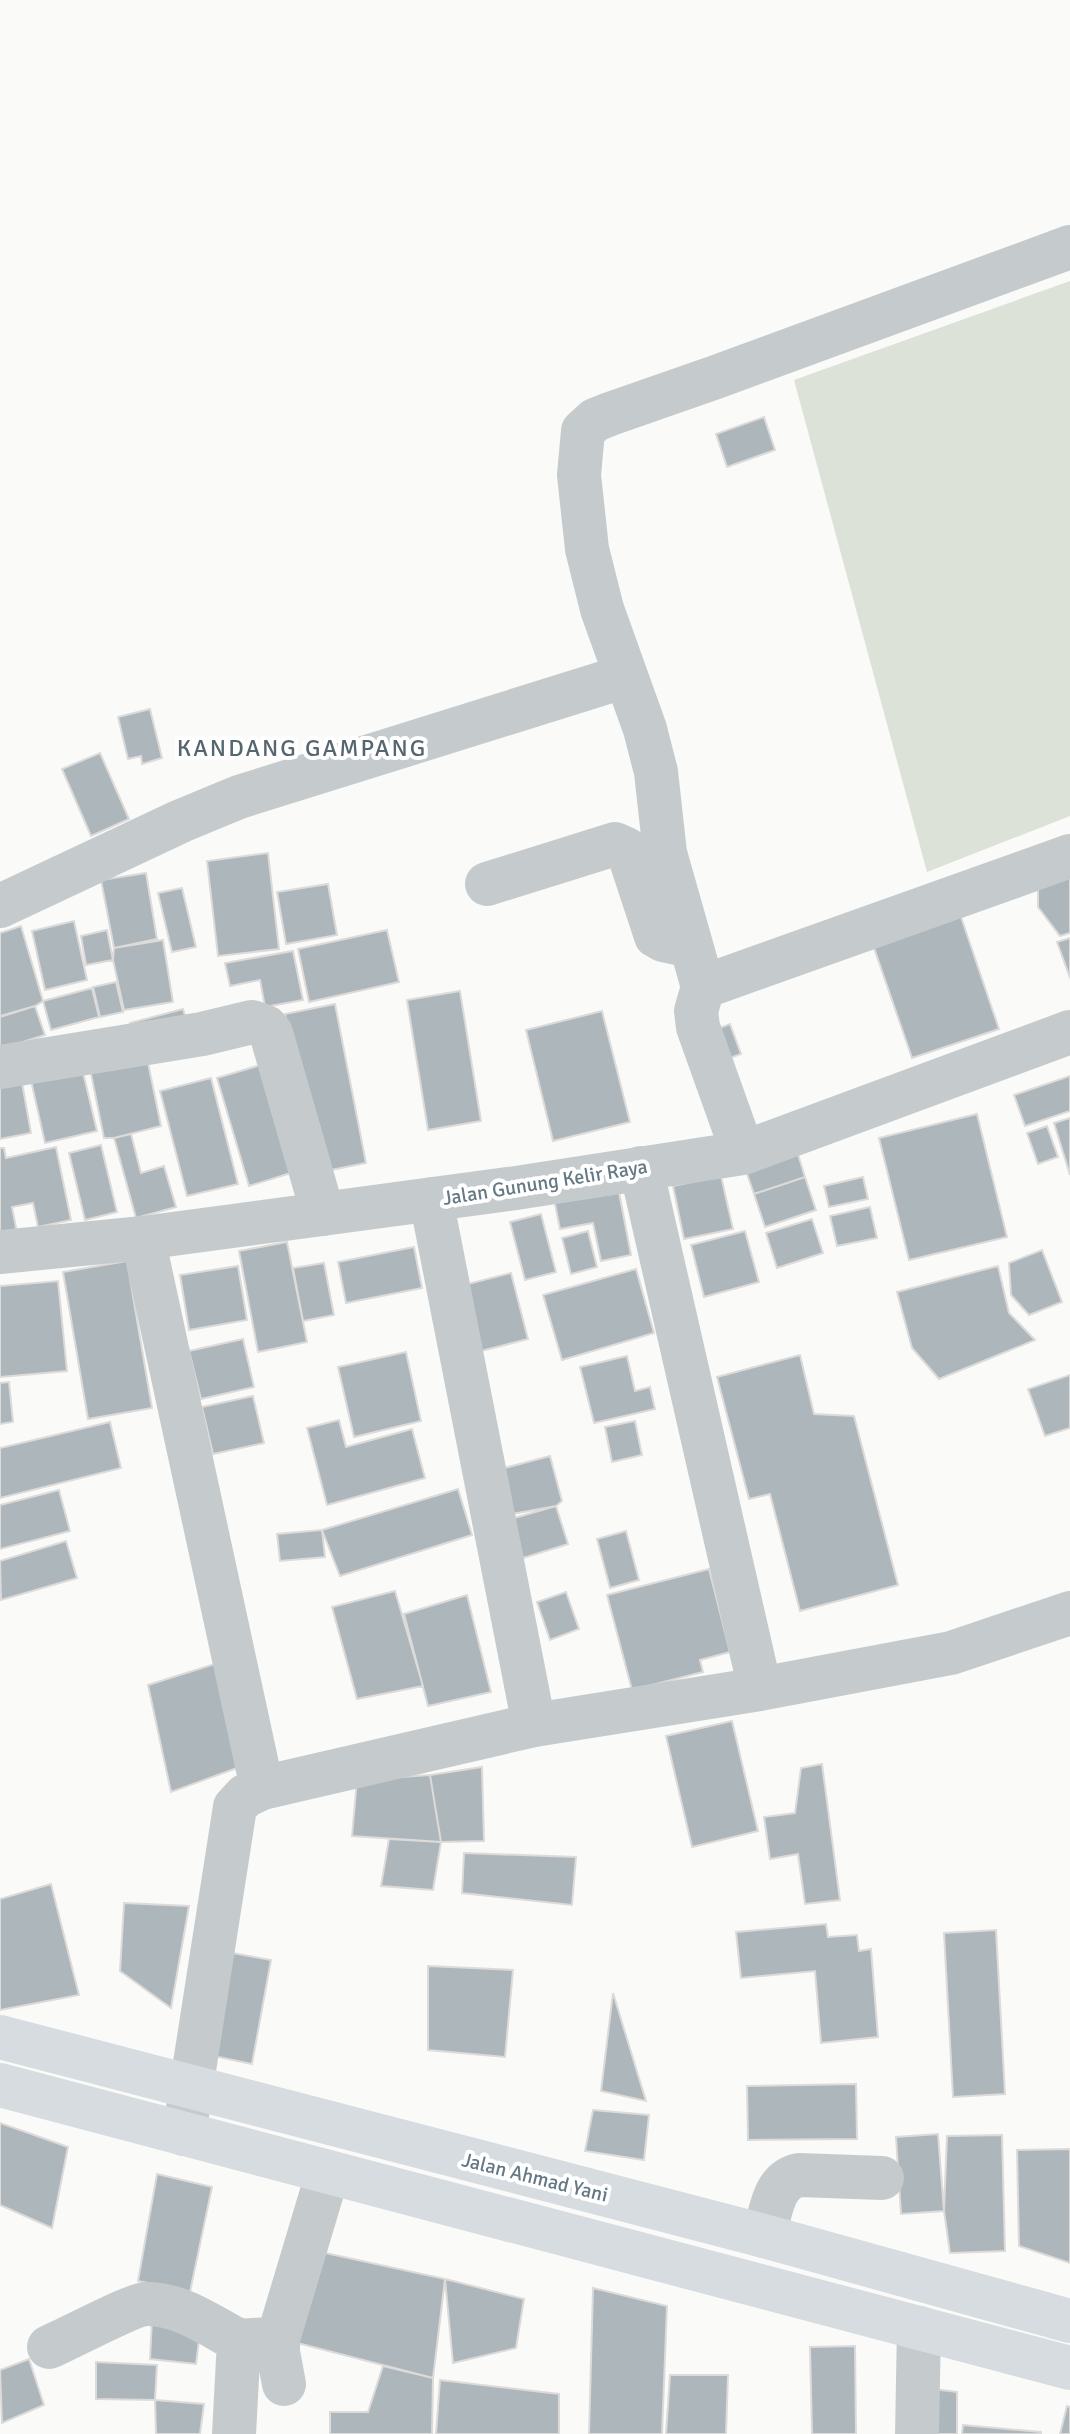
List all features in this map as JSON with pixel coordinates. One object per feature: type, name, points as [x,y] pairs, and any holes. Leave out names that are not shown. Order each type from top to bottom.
[{"type":"main road","name":"Jalan Ahmad Yani","points":[[0,2037],[764,2236],[1070,2321]]},
{"type":"main road","points":[[0,2085],[1070,2368]]},
{"type":"street","points":[[718,1156],[696,1011],[665,853],[656,772],[612,680],[602,609],[587,549],[579,475],[583,431],[595,420],[610,414],[1070,247]]},
{"type":"street","points":[[0,906],[239,797],[612,680]]},
{"type":"street","points":[[487,884],[615,844],[621,845],[629,854],[652,930],[684,954]]},
{"type":"street","points":[[684,954],[1070,856]]},
{"type":"street","points":[[0,1067],[259,1023],[271,1033],[323,1214]]},
{"type":"street","name":"Jalan Gunung Kelir Raya","points":[[0,1252],[143,1238],[323,1214],[718,1156],[1070,1032]]},
{"type":"street","points":[[641,1168],[760,1689]]},
{"type":"street","points":[[431,1199],[534,1725]]},
{"type":"street","points":[[143,1238],[262,1788]]},
{"type":"street","points":[[184,2134],[235,1807],[245,1796],[262,1788],[534,1725],[760,1689],[951,1653],[1048,1621]]},
{"type":"street","points":[[234,2434],[258,2340],[328,2172]]},
{"type":"street","points":[[764,2236],[778,2188],[790,2177],[882,2178]]},
{"type":"street","points":[[49,2347],[143,2304],[167,2306],[258,2340],[278,2352],[284,2384]]},
{"type":"street","points":[[917,2434],[919,2328]]},
{"type":"shaded area","points":[[1070,281],[1070,816],[927,872],[794,380]]},
{"type":"building","points":[[764,417],[775,450],[727,467],[716,434]]},
{"type":"building","points":[[150,709],[162,758],[142,764],[141,756],[128,759],[118,717]]},
{"type":"building","points":[[100,753],[129,819],[91,836],[62,769]]},
{"type":"building","points":[[268,853],[279,949],[218,956],[207,861]]},
{"type":"building","points":[[146,873],[157,939],[114,948],[101,880]]},
{"type":"building","points":[[1070,876],[1070,933],[1060,936],[1038,907],[1038,888]]},
{"type":"building","points":[[328,884],[337,935],[286,944],[277,892]]},
{"type":"building","points":[[182,888],[196,947],[172,952],[158,893]]},
{"type":"building","points":[[959,911],[999,1029],[912,1058],[872,942]]},
{"type":"building","points":[[74,921],[87,980],[45,990],[32,931]]},
{"type":"building","points":[[21,926],[43,1001],[0,1016],[0,933]]},
{"type":"building","points":[[107,930],[113,960],[86,965],[81,936]]},
{"type":"building","points":[[387,930],[399,982],[309,1002],[298,949]]},
{"type":"building","points":[[1070,938],[1070,978],[1057,942]]},
{"type":"building","points":[[163,940],[173,1002],[124,1010],[113,960],[114,948]]},
{"type":"building","points":[[293,951],[303,1000],[265,1007],[260,980],[230,986],[225,963]]},
{"type":"building","points":[[116,982],[123,1012],[100,1017],[93,987]]},
{"type":"building","points":[[92,988],[99,1017],[51,1030],[43,1001]]},
{"type":"building","points":[[460,991],[481,1121],[428,1130],[407,1000]]},
{"type":"building","points":[[335,1004],[366,1163],[316,1173],[285,1014]]},
{"type":"building","points":[[35,1006],[45,1035],[0,1049],[0,1017]]},
{"type":"building","points":[[183,1009],[188,1025],[134,1040],[130,1023]]},
{"type":"building","points":[[602,1011],[630,1122],[553,1141],[526,1030]]},
{"type":"building","points":[[730,1024],[741,1054],[716,1063],[706,1033]]},
{"type":"building","points":[[146,1053],[161,1126],[104,1138],[89,1064]]},
{"type":"building","points":[[81,1064],[97,1131],[45,1143],[30,1076]]},
{"type":"building","points":[[264,1064],[297,1171],[249,1186],[217,1078]]},
{"type":"building","points":[[1070,1076],[1070,1111],[1025,1126],[1014,1095]]},
{"type":"building","points":[[21,1077],[31,1133],[0,1139],[0,1081]]},
{"type":"building","points":[[211,1078],[238,1184],[187,1196],[160,1091]]},
{"type":"building","points":[[977,1114],[1007,1237],[909,1260],[879,1138]]},
{"type":"building","points":[[1070,1118],[1070,1175],[1054,1123]]},
{"type":"building","points":[[1047,1126],[1058,1157],[1038,1164],[1027,1133]]},
{"type":"building","points":[[131,1134],[141,1173],[164,1166],[176,1207],[136,1218],[114,1138]]},
{"type":"building","points":[[101,1145],[117,1212],[85,1220],[69,1153]]},
{"type":"building","points":[[56,1147],[71,1220],[38,1227],[33,1203],[12,1207],[17,1233],[0,1236],[0,1148],[4,1148],[6,1158]]},
{"type":"building","points":[[797,1151],[805,1177],[754,1194],[745,1168]]},
{"type":"building","points":[[721,1176],[733,1229],[684,1239],[673,1186]]},
{"type":"building","points":[[805,1177],[816,1210],[765,1227],[754,1194]]},
{"type":"building","points":[[863,1177],[868,1199],[829,1207],[824,1186]]},
{"type":"building","points":[[618,1187],[631,1255],[601,1261],[593,1223],[560,1229],[554,1199]]},
{"type":"building","points":[[870,1207],[877,1238],[837,1246],[830,1216]]},
{"type":"building","points":[[541,1214],[556,1272],[525,1280],[510,1222]]},
{"type":"building","points":[[812,1219],[823,1253],[777,1268],[766,1233]]},
{"type":"building","points":[[588,1231],[597,1267],[571,1274],[562,1238]]},
{"type":"building","points":[[745,1231],[759,1282],[704,1297],[691,1245]]},
{"type":"building","points":[[287,1242],[307,1342],[258,1352],[239,1251]]},
{"type":"building","points":[[414,1247],[422,1288],[346,1303],[338,1262]]},
{"type":"building","points":[[1042,1250],[1062,1302],[1029,1315],[1011,1295],[1009,1263]]},
{"type":"building","points":[[127,1261],[152,1408],[88,1419],[63,1272]]},
{"type":"building","points":[[324,1263],[334,1315],[303,1321],[293,1268]]},
{"type":"building","points":[[238,1266],[247,1320],[189,1330],[180,1275]]},
{"type":"building","points":[[998,1266],[1009,1313],[1035,1340],[939,1379],[912,1348],[897,1292]]},
{"type":"building","points":[[636,1269],[654,1333],[562,1360],[543,1295]]},
{"type":"building","points":[[511,1273],[528,1339],[481,1351],[464,1285]]},
{"type":"building","points":[[58,1281],[67,1371],[0,1377],[0,1286]]},
{"type":"building","points":[[243,1339],[254,1387],[201,1399],[189,1351]]},
{"type":"building","points":[[406,1352],[421,1421],[354,1437],[338,1367]]},
{"type":"building","points":[[800,1355],[814,1414],[854,1416],[898,1585],[800,1611],[770,1494],[749,1499],[717,1377]]},
{"type":"building","points":[[627,1356],[635,1391],[650,1387],[655,1409],[594,1423],[580,1367]]},
{"type":"building","points":[[1070,1375],[1070,1428],[1045,1436],[1028,1389]]},
{"type":"building","points":[[9,1382],[13,1422],[0,1424],[0,1383]]},
{"type":"building","points":[[253,1396],[264,1443],[213,1454],[202,1407]]},
{"type":"building","points":[[339,1420],[346,1447],[412,1429],[425,1478],[327,1505],[307,1428]]},
{"type":"building","points":[[635,1421],[642,1455],[612,1462],[605,1427]]},
{"type":"building","points":[[110,1422],[121,1468],[0,1498],[0,1448]]},
{"type":"building","points":[[550,1456],[562,1501],[556,1506],[512,1514],[501,1469]]},
{"type":"building","points":[[458,1489],[472,1535],[340,1576],[322,1530]]},
{"type":"building","points":[[59,1490],[70,1531],[0,1549],[0,1505]]},
{"type":"building","points":[[556,1506],[568,1544],[523,1558],[511,1519]]},
{"type":"building","points":[[322,1530],[325,1557],[280,1561],[277,1534]]},
{"type":"building","points":[[626,1531],[639,1580],[610,1588],[597,1539]]},
{"type":"building","points":[[66,1541],[77,1578],[1,1600],[0,1561]]},
{"type":"building","points":[[709,1569],[730,1652],[700,1660],[703,1672],[632,1690],[607,1595]]},
{"type":"building","points":[[395,1591],[423,1686],[357,1699],[332,1607]]},
{"type":"building","points":[[566,1592],[579,1629],[550,1640],[537,1602]]},
{"type":"building","points":[[467,1595],[491,1692],[428,1706],[404,1614]]},
{"type":"building","points":[[221,1662],[245,1765],[171,1792],[148,1685]]},
{"type":"building","points":[[732,1721],[758,1831],[692,1847],[666,1736]]},
{"type":"building","points":[[822,1764],[840,1900],[805,1904],[798,1854],[770,1859],[764,1817],[795,1813],[801,1768]]},
{"type":"building","points":[[482,1767],[484,1841],[441,1842],[430,1775]]},
{"type":"building","points":[[430,1775],[441,1842],[352,1836],[357,1780]]},
{"type":"building","points":[[389,1839],[441,1842],[433,1890],[381,1886]]},
{"type":"building","points":[[464,1853],[576,1857],[572,1905],[462,1893]]},
{"type":"building","points":[[51,1884],[79,1995],[0,2010],[0,1899]]},
{"type":"building","points":[[124,1903],[189,1906],[171,2008],[120,1971]]},
{"type":"building","points":[[826,1924],[828,1937],[857,1935],[859,1951],[871,1949],[878,2037],[821,2043],[815,1971],[741,1978],[736,1932]]},
{"type":"building","points":[[996,1930],[1005,2094],[953,2097],[944,1933]]},
{"type":"building","points":[[227,1952],[271,1960],[252,2064],[209,2055]]},
{"type":"building","points":[[428,1966],[513,1970],[505,2057],[428,2050]]},
{"type":"building","points":[[613,1993],[646,2101],[601,2091]]},
{"type":"building","points":[[856,2084],[857,2139],[748,2140],[747,2086]]},
{"type":"building","points":[[593,2110],[649,2115],[644,2160],[585,2151]]},
{"type":"building","points":[[0,2123],[68,2147],[52,2228],[0,2205]]},
{"type":"building","points":[[938,2134],[944,2211],[901,2214],[896,2137]]},
{"type":"building","points":[[1002,2135],[1005,2251],[950,2253],[944,2211],[947,2136]]},
{"type":"building","points":[[1070,2149],[1070,2263],[1019,2246],[1017,2150]]},
{"type":"building","points":[[157,2174],[212,2187],[190,2292],[138,2281]]},
{"type":"building","points":[[307,2249],[445,2279],[433,2378],[282,2339]]},
{"type":"building","points":[[445,2279],[524,2299],[516,2348],[453,2363]]},
{"type":"building","points":[[593,2288],[667,2306],[662,2434],[589,2434]]},
{"type":"building","points":[[152,2319],[200,2332],[196,2364],[150,2359]]},
{"type":"building","points":[[855,2346],[856,2434],[812,2434],[810,2347]]},
{"type":"building","points":[[29,2359],[44,2405],[2,2423],[0,2370]]},
{"type":"building","points":[[96,2362],[157,2365],[155,2400],[96,2399]]},
{"type":"building","points":[[383,2366],[433,2378],[432,2434],[330,2434],[330,2412],[368,2412]]},
{"type":"building","points":[[670,2375],[728,2375],[726,2434],[666,2434]]},
{"type":"building","points":[[440,2380],[559,2394],[559,2434],[436,2434]]},
{"type":"building","points":[[926,2388],[957,2392],[957,2434],[925,2434]]},
{"type":"building","points":[[155,2400],[204,2404],[200,2434],[156,2434]]},
{"type":"building","points":[[1067,2406],[1070,2407],[1070,2434],[1060,2434]]},
{"type":"building","points":[[963,2425],[1041,2432],[1041,2434],[962,2434]]},
{"type":"district","name":"KANDANG GAMPANG","points":[[302,748]]}]
